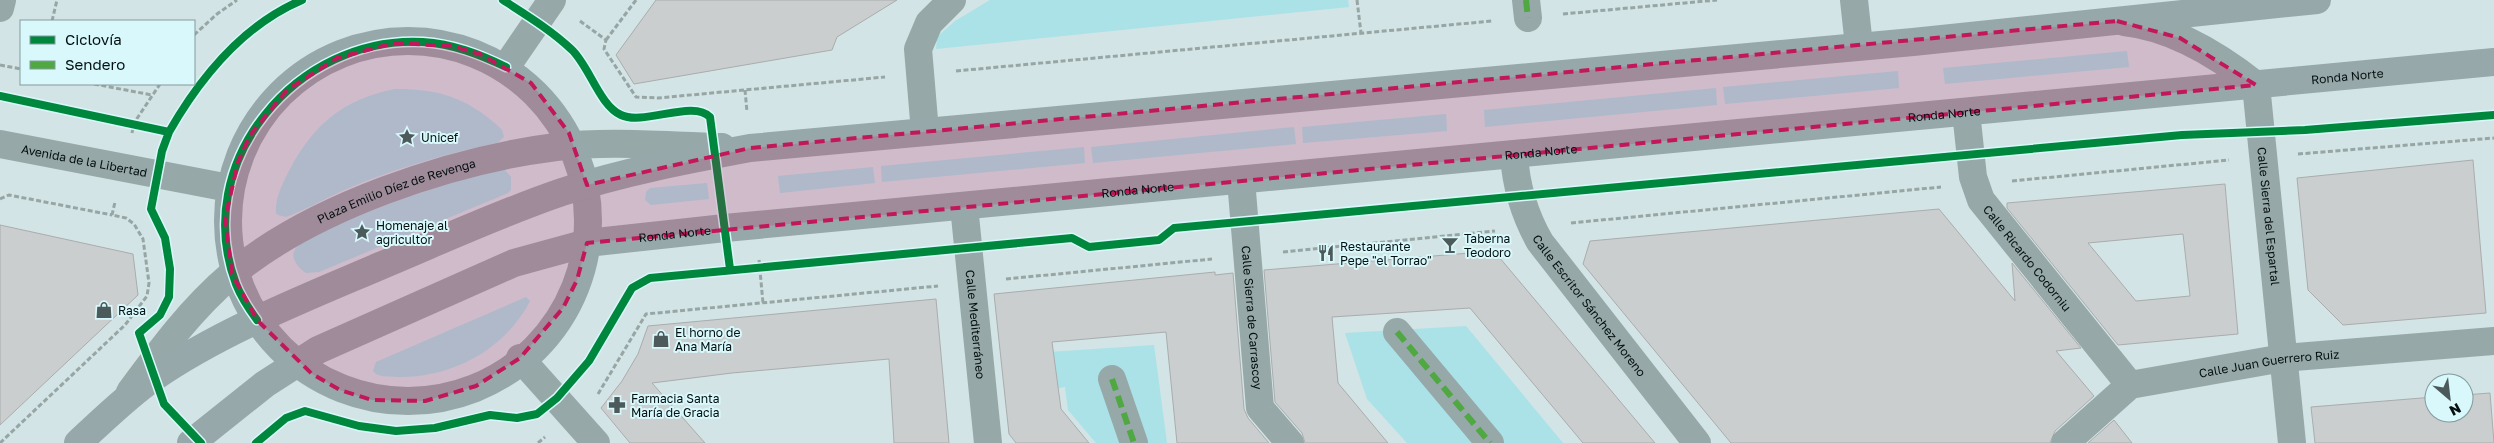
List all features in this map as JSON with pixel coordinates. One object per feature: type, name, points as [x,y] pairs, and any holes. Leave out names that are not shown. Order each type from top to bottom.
[{"type":"main road","points":[[78,443],[123,401],[163,372],[257,320],[508,212],[588,185],[659,166],[750,148],[1859,46],[2317,0]]},
{"type":"main road","points":[[423,42],[471,51],[506,67],[531,84],[561,118],[576,145],[588,185],[590,217],[587,243],[577,280],[563,308],[551,325],[520,358],[492,379],[459,393],[425,401],[407,402],[372,400],[340,390],[312,374],[297,362],[257,320],[244,300],[232,274],[227,247],[225,219],[230,188],[238,162],[250,135],[267,111],[295,84],[311,72],[337,58],[364,48],[394,43],[423,42]]},
{"type":"main road","name":"Ronda Norte","points":[[587,243],[725,228],[2494,62]]},
{"type":"main road","points":[[191,443],[246,397],[297,362],[337,340],[514,263],[587,243]]},
{"type":"street","points":[[0,8],[2,0]]},
{"type":"street","points":[[506,67],[552,0]]},
{"type":"street","points":[[925,132],[918,48],[929,23],[946,3],[952,0]]},
{"type":"street","points":[[1854,0],[1859,46]]},
{"type":"street","points":[[2117,21],[2144,25],[2180,38],[2219,59],[2256,85]]},
{"type":"street","name":"Calle Sierra del Espartal","points":[[2256,85],[2292,443]]},
{"type":"street","name":"Calle Ricardo Codorniu","points":[[1966,112],[1975,184],[1981,200],[2130,385]]},
{"type":"street","name":"Avenida de la Libertad","points":[[0,144],[230,188]]},
{"type":"street","points":[[576,145],[750,148]]},
{"type":"street","name":"Plaza Emilio Díez de Revenga","points":[[123,401],[187,318],[232,274],[300,229],[370,196],[490,159],[576,145]]},
{"type":"street","points":[[0,165],[30,150]]},
{"type":"street","name":"Calle Escritor Sánchez Moreno","points":[[1514,155],[1516,182],[1531,227],[1549,257],[1697,443]]},
{"type":"street","name":"Calle Sierra de Carrascoy","points":[[1241,180],[1260,408],[1290,443]]},
{"type":"street","name":"Calle Mediterráneo","points":[[964,206],[988,443]]},
{"type":"street","points":[[1397,332],[1490,443]]},
{"type":"street","name":"Calle Juan Guerrero Ruiz","points":[[2130,385],[2283,358],[2494,341]]},
{"type":"street","points":[[520,358],[573,415],[596,443]]},
{"type":"street","points":[[1112,379],[1134,443]]},
{"type":"street","points":[[2065,443],[2130,385]]},
{"type":"path","points":[[52,20],[57,0]]},
{"type":"path","points":[[195,34],[217,14],[237,0]]},
{"type":"path","points":[[552,0],[606,40]]},
{"type":"path","points":[[636,0],[606,40],[604,49],[632,93],[645,98],[1361,33],[1527,9],[1717,0]]},
{"type":"path","points":[[1357,0],[1361,33]]},
{"type":"path","points":[[584,35],[595,21]]},
{"type":"path","points":[[0,65],[20,69]]},
{"type":"path","points":[[99,85],[152,95]]},
{"type":"path","points":[[112,215],[134,124],[159,85]]},
{"type":"path","points":[[124,122],[143,126]]},
{"type":"path","points":[[538,443],[596,397],[646,314],[1975,184],[2494,138]]},
{"type":"path","points":[[0,199],[9,195],[126,218],[134,224],[143,239],[149,283],[147,296],[125,325],[0,443]]},
{"type":"path","points":[[750,268],[770,266]]},
{"type":"highlighted area","points":[[2117,21],[2180,38],[2256,85],[587,243],[577,280],[563,308],[520,358],[476,386],[425,401],[372,400],[340,390],[312,374],[257,320],[232,274],[225,219],[238,162],[250,135],[287,90],[337,58],[394,43],[452,46],[480,54],[531,83],[569,133],[587,185],[750,148]]},
{"type":"shaded area","points":[[990,0],[1348,0],[1349,7],[936,49],[937,37],[955,21]]},
{"type":"shaded area","points":[[2127,51],[2129,67],[1945,84],[1943,68]]},
{"type":"shaded area","points":[[1898,71],[1899,88],[1725,104],[1723,87]]},
{"type":"shaded area","points":[[1716,88],[1717,105],[1485,127],[1484,110]]},
{"type":"shaded area","points":[[395,89],[438,93],[463,102],[498,126],[502,130],[504,137],[497,143],[438,157],[399,169],[342,191],[286,217],[278,215],[276,213],[277,202],[285,179],[299,153],[320,127],[332,116],[360,99]]},
{"type":"shaded area","points":[[1446,114],[1447,131],[1303,143],[1302,127]]},
{"type":"shaded area","points":[[1294,127],[1296,144],[1093,163],[1091,147]]},
{"type":"shaded area","points":[[1084,147],[1085,163],[882,182],[881,166]]},
{"type":"shaded area","points":[[873,167],[875,183],[780,193],[778,176]]},
{"type":"shaded area","points":[[499,170],[505,170],[511,177],[511,190],[508,193],[319,272],[306,273],[295,262],[293,255],[296,248],[306,239],[320,232],[421,192]]},
{"type":"shaded area","points":[[707,183],[709,199],[651,205],[645,200],[646,192],[650,188]]},
{"type":"shaded area","points":[[526,297],[530,301],[506,334],[474,358],[456,366],[418,376],[384,376],[378,375],[373,371],[376,362]]},
{"type":"shaded area","points":[[1466,326],[1563,443],[1407,443],[1367,399],[1345,333]]},
{"type":"shaded area","points":[[1154,345],[1167,443],[1096,443],[1068,410],[1065,387],[1038,392],[1034,353]]},
{"type":"building","points":[[656,0],[897,0],[837,37],[832,50],[634,84],[616,55]]},
{"type":"building","points":[[2473,160],[2486,313],[2343,325],[2308,290],[2297,178]]},
{"type":"building","points":[[2225,184],[2238,334],[2118,345],[2007,208],[2007,203]],"holes":[[[2183,234],[2190,296],[2136,301],[2088,243]]]},
{"type":"building","points":[[1939,209],[2015,301],[2012,263],[2081,348],[2056,351],[2094,396],[2055,431],[2050,443],[1731,443],[1583,264],[1590,241]]},
{"type":"building","points":[[0,225],[133,254],[138,295],[0,425]]},
{"type":"building","points":[[1494,251],[1655,443],[1583,443],[1470,308],[1332,317],[1338,383],[1388,443],[1305,443],[1302,433],[1275,402],[1264,270]]},
{"type":"building","points":[[1215,272],[1215,275],[1233,273],[1244,409],[1248,418],[1269,443],[1177,443],[1166,332],[1052,342],[1061,409],[1089,443],[1016,443],[1009,434],[994,294]]},
{"type":"building","points":[[936,299],[949,443],[894,443],[889,359],[732,373],[652,383],[705,443],[630,443],[601,408],[622,381],[638,354],[648,326]]},
{"type":"building","points":[[2490,393],[2494,443],[2315,443],[2311,407],[2424,398],[2424,423],[2474,423],[2474,394]]},
{"type":"building","points":[[2114,420],[2132,443],[2088,443]]},
{"type":"marked path","points":[[1526,0],[1528,18]]},
{"type":"marked path","points":[[1397,332],[1490,443]]},
{"type":"marked path","points":[[1112,379],[1134,443]]},
{"type":"cycle path","points":[[169,132],[195,92],[225,55],[261,24],[302,0]]},
{"type":"cycle path","points":[[503,0],[547,29],[571,49],[606,103],[621,115],[631,118],[692,111],[702,112],[710,117],[730,269]]},
{"type":"cycle path","points":[[257,320],[245,303],[236,284],[226,238],[228,194],[242,152],[265,115],[296,83],[334,60],[377,45],[434,43],[466,50],[506,67]]},
{"type":"cycle path","points":[[0,96],[169,132],[162,151],[151,209],[165,238],[170,269],[169,297],[160,315],[139,333],[164,404],[201,443]]},
{"type":"cycle path","points":[[256,443],[286,418],[305,411],[359,426],[396,431],[435,428],[490,415],[517,418],[537,414],[557,398],[589,361],[632,288],[650,278],[1072,238],[1089,247],[1159,240],[1174,228],[2182,135],[2305,130],[2494,115]]},
{"type":"place","name":"Unicef","points":[[407,137]]},
{"type":"place","name":"Homenaje al agricultor","points":[[362,232]]},
{"type":"place","name":"Taberna Teodoro","points":[[1450,245]]},
{"type":"place","name":"Restaurante Pepe \"el Torrao\"","points":[[1326,253]]},
{"type":"place","name":"Rasa","points":[[104,310]]},
{"type":"place","name":"El horno de Ana María","points":[[661,339]]},
{"type":"place","name":"Farmacia Santa María de Gracia","points":[[617,405]]}]
